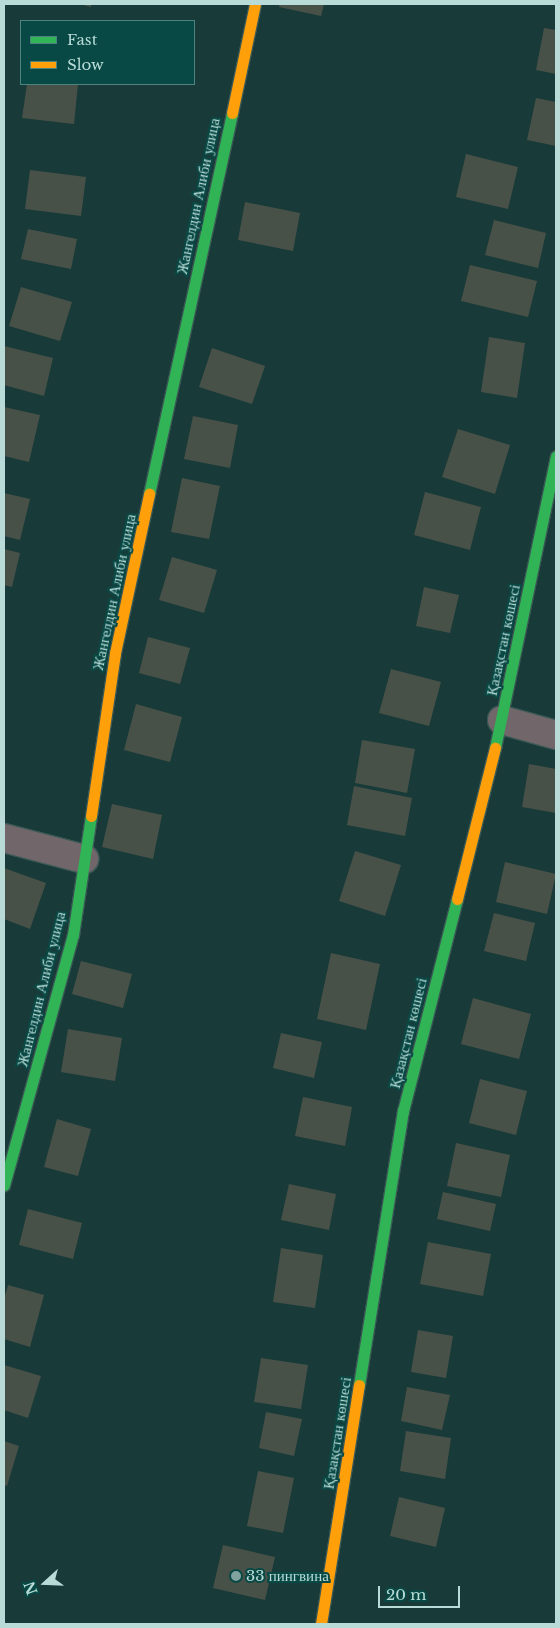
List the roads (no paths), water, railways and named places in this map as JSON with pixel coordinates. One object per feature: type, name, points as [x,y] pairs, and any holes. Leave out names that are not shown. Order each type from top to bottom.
[{"type":"street","name":"Жангелдин Алиби улица","points":[[6,1171],[73,935],[115,653],[255,4]]},
{"type":"street","name":"Қазақстан көшесі","points":[[321,1624],[403,1111],[502,720],[556,456]]},
{"type":"street","points":[[502,720],[556,735]]},
{"type":"street","points":[[4,838],[84,858]]},
{"type":"place","name":"33 пингвина","points":[[236,1576]]}]
